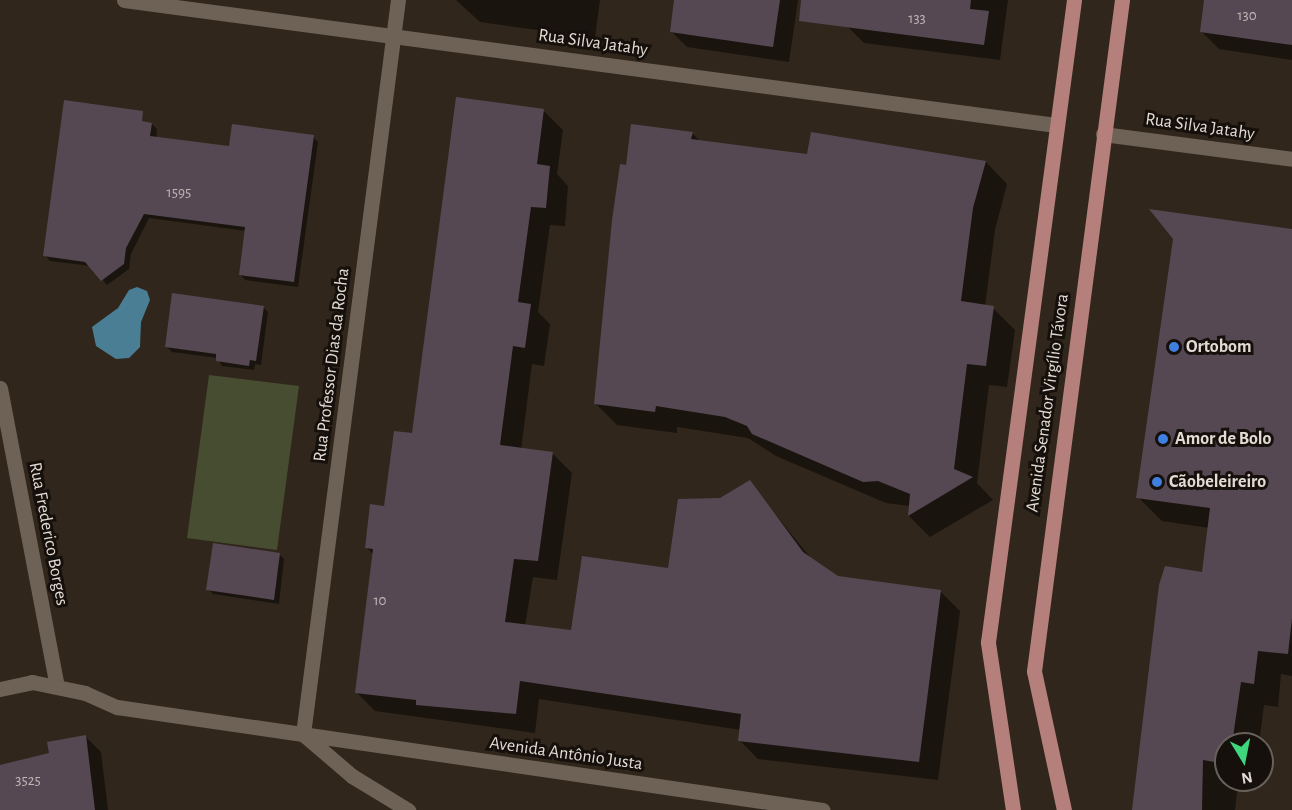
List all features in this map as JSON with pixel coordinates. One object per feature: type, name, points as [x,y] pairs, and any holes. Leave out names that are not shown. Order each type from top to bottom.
[{"type":"main road","name":"Avenida Senador Virgílio Távora","points":[[1013,810],[988,642],[1074,0]]},
{"type":"main road","name":"Avenida Senador Virgílio Távora","points":[[1064,810],[1035,671],[1122,0]]},
{"type":"street","name":"Rua Silva Jatahy","points":[[124,0],[1056,124]]},
{"type":"street","name":"Rua Professor Dias da Rocha","points":[[303,734],[398,0]]},
{"type":"street","name":"Rua Silva Jatahy","points":[[1103,134],[1292,159]]},
{"type":"street","name":"Rua Frederico Borges","points":[[0,388],[57,686]]},
{"type":"street","name":"Avenida Antônio Justa","points":[[0,689],[32,682],[85,693],[117,707],[758,805],[823,810]]},
{"type":"street","points":[[303,734],[352,776],[408,810]]},
{"type":"green space","points":[[209,375],[299,386],[277,550],[187,538]]},
{"type":"water","points":[[137,287],[147,291],[150,300],[141,322],[140,347],[129,358],[116,359],[96,346],[92,327],[118,308],[129,290]]},
{"type":"building","points":[[674,0],[780,0],[773,47],[670,32]]},
{"type":"building","points":[[801,0],[971,0],[970,9],[989,11],[984,45],[799,21]]},
{"type":"building","points":[[1204,0],[1292,0],[1292,45],[1200,32]]},
{"type":"building","points":[[456,97],[544,109],[537,164],[550,166],[546,208],[531,207],[518,302],[531,304],[525,348],[513,346],[500,445],[553,452],[538,561],[514,559],[505,622],[571,630],[582,556],[668,568],[678,499],[720,498],[750,480],[803,552],[838,576],[941,590],[919,762],[738,741],[741,714],[520,681],[516,714],[416,705],[416,700],[355,693],[373,549],[365,548],[370,504],[384,506],[394,431],[412,433]]},
{"type":"building","points":[[64,100],[143,111],[142,121],[152,123],[150,136],[229,146],[232,124],[314,135],[294,282],[239,275],[245,227],[144,214],[126,248],[124,264],[101,281],[85,262],[43,256]]},
{"type":"building","points":[[631,124],[693,132],[691,139],[807,154],[811,132],[986,161],[973,208],[961,301],[994,306],[986,366],[967,364],[954,469],[973,477],[908,516],[910,494],[878,481],[863,482],[752,434],[747,426],[725,417],[656,406],[655,412],[594,404],[612,220],[620,164],[626,165]]},
{"type":"building","points":[[1149,209],[1292,229],[1292,618],[1288,654],[1258,651],[1254,684],[1241,682],[1234,732],[1214,732],[1214,762],[1203,760],[1202,810],[1132,810],[1159,585],[1165,566],[1202,572],[1210,508],[1136,498],[1173,239]]},
{"type":"building","points":[[172,293],[264,306],[256,361],[250,360],[249,366],[216,361],[216,354],[165,347]]},
{"type":"building","points":[[213,543],[280,553],[274,600],[206,590]]},
{"type":"building","points":[[86,735],[95,810],[0,810],[0,765],[49,753],[47,742]]},
{"type":"place","name":"Ortobom","points":[[1174,347]]},
{"type":"place","name":"Amor de Bolo","points":[[1163,439]]},
{"type":"place","name":"Cãobeleireiro","points":[[1157,482]]}]
